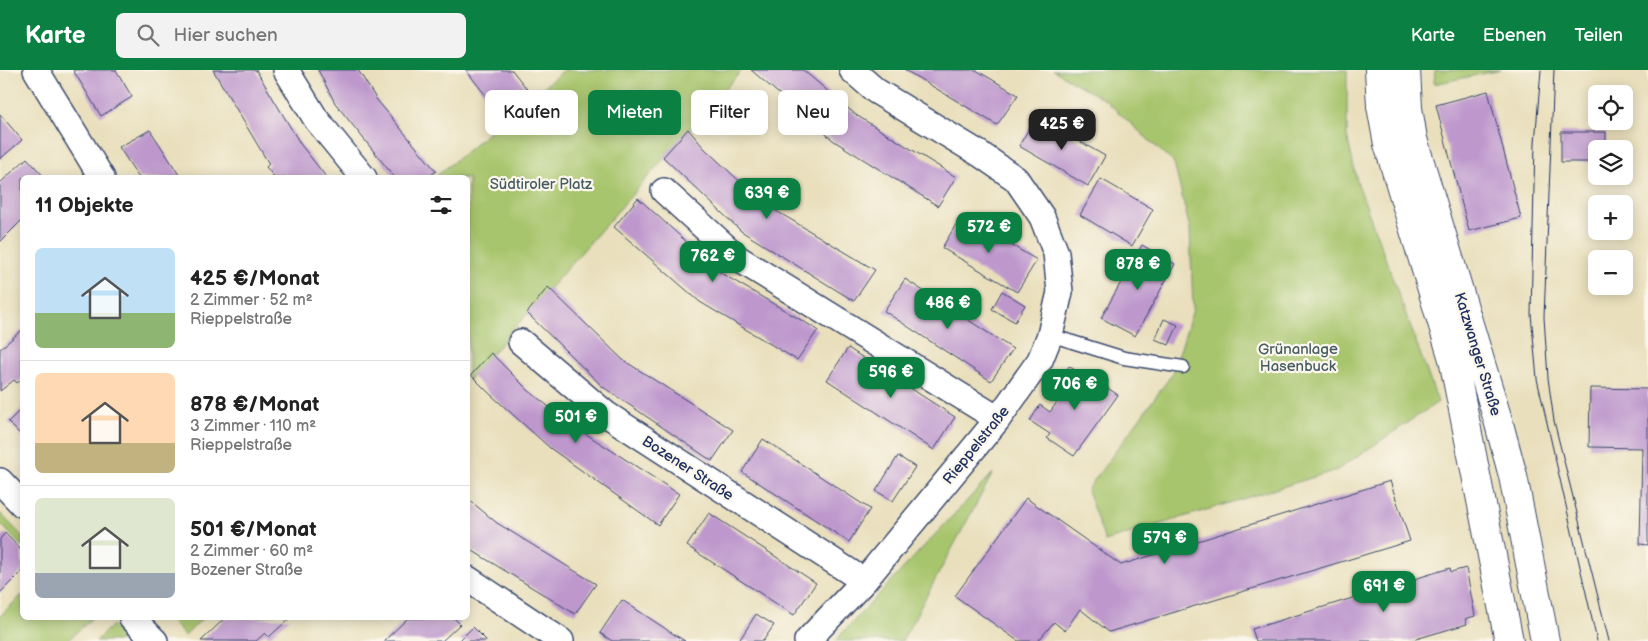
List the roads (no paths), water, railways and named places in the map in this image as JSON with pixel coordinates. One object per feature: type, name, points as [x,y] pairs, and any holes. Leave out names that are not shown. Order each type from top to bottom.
[{"type":"main road","name":"Katzwanger Straße","points":[[1380,70],[1381,106],[1388,144],[1460,388],[1509,641]]},
{"type":"main road","name":"Katzwanger Straße","points":[[1406,70],[1408,108],[1416,152],[1501,428],[1513,476],[1545,641]]},
{"type":"street","points":[[36,70],[100,175]]},
{"type":"street","points":[[286,70],[316,119],[362,175]]},
{"type":"street","name":"Rieppelstraße","points":[[807,641],[864,582],[998,419],[1040,360],[1050,335],[1060,292],[1056,253],[1042,217],[1016,179],[980,154],[876,92],[852,70]]},
{"type":"street","points":[[664,191],[739,259],[998,419]]},
{"type":"street","name":"Bozener Straße","points":[[521,342],[606,414],[864,582]]},
{"type":"street","points":[[0,481],[20,502]]},
{"type":"street","points":[[470,581],[560,641]]},
{"type":"street","points":[[134,620],[155,641]]},
{"type":"lane","points":[[1050,335],[1124,358],[1183,367]]},
{"type":"tram line","points":[[1541,70],[1535,143],[1531,314],[1537,379],[1597,641]]},
{"type":"tram line","points":[[1554,70],[1544,317],[1548,378],[1554,421],[1609,641]]},
{"type":"park label","name":"Südtiroler Platz","points":[[541,184]]},
{"type":"park label","name":"Grünanlage Hasenbuck","points":[[1298,358]]}]
